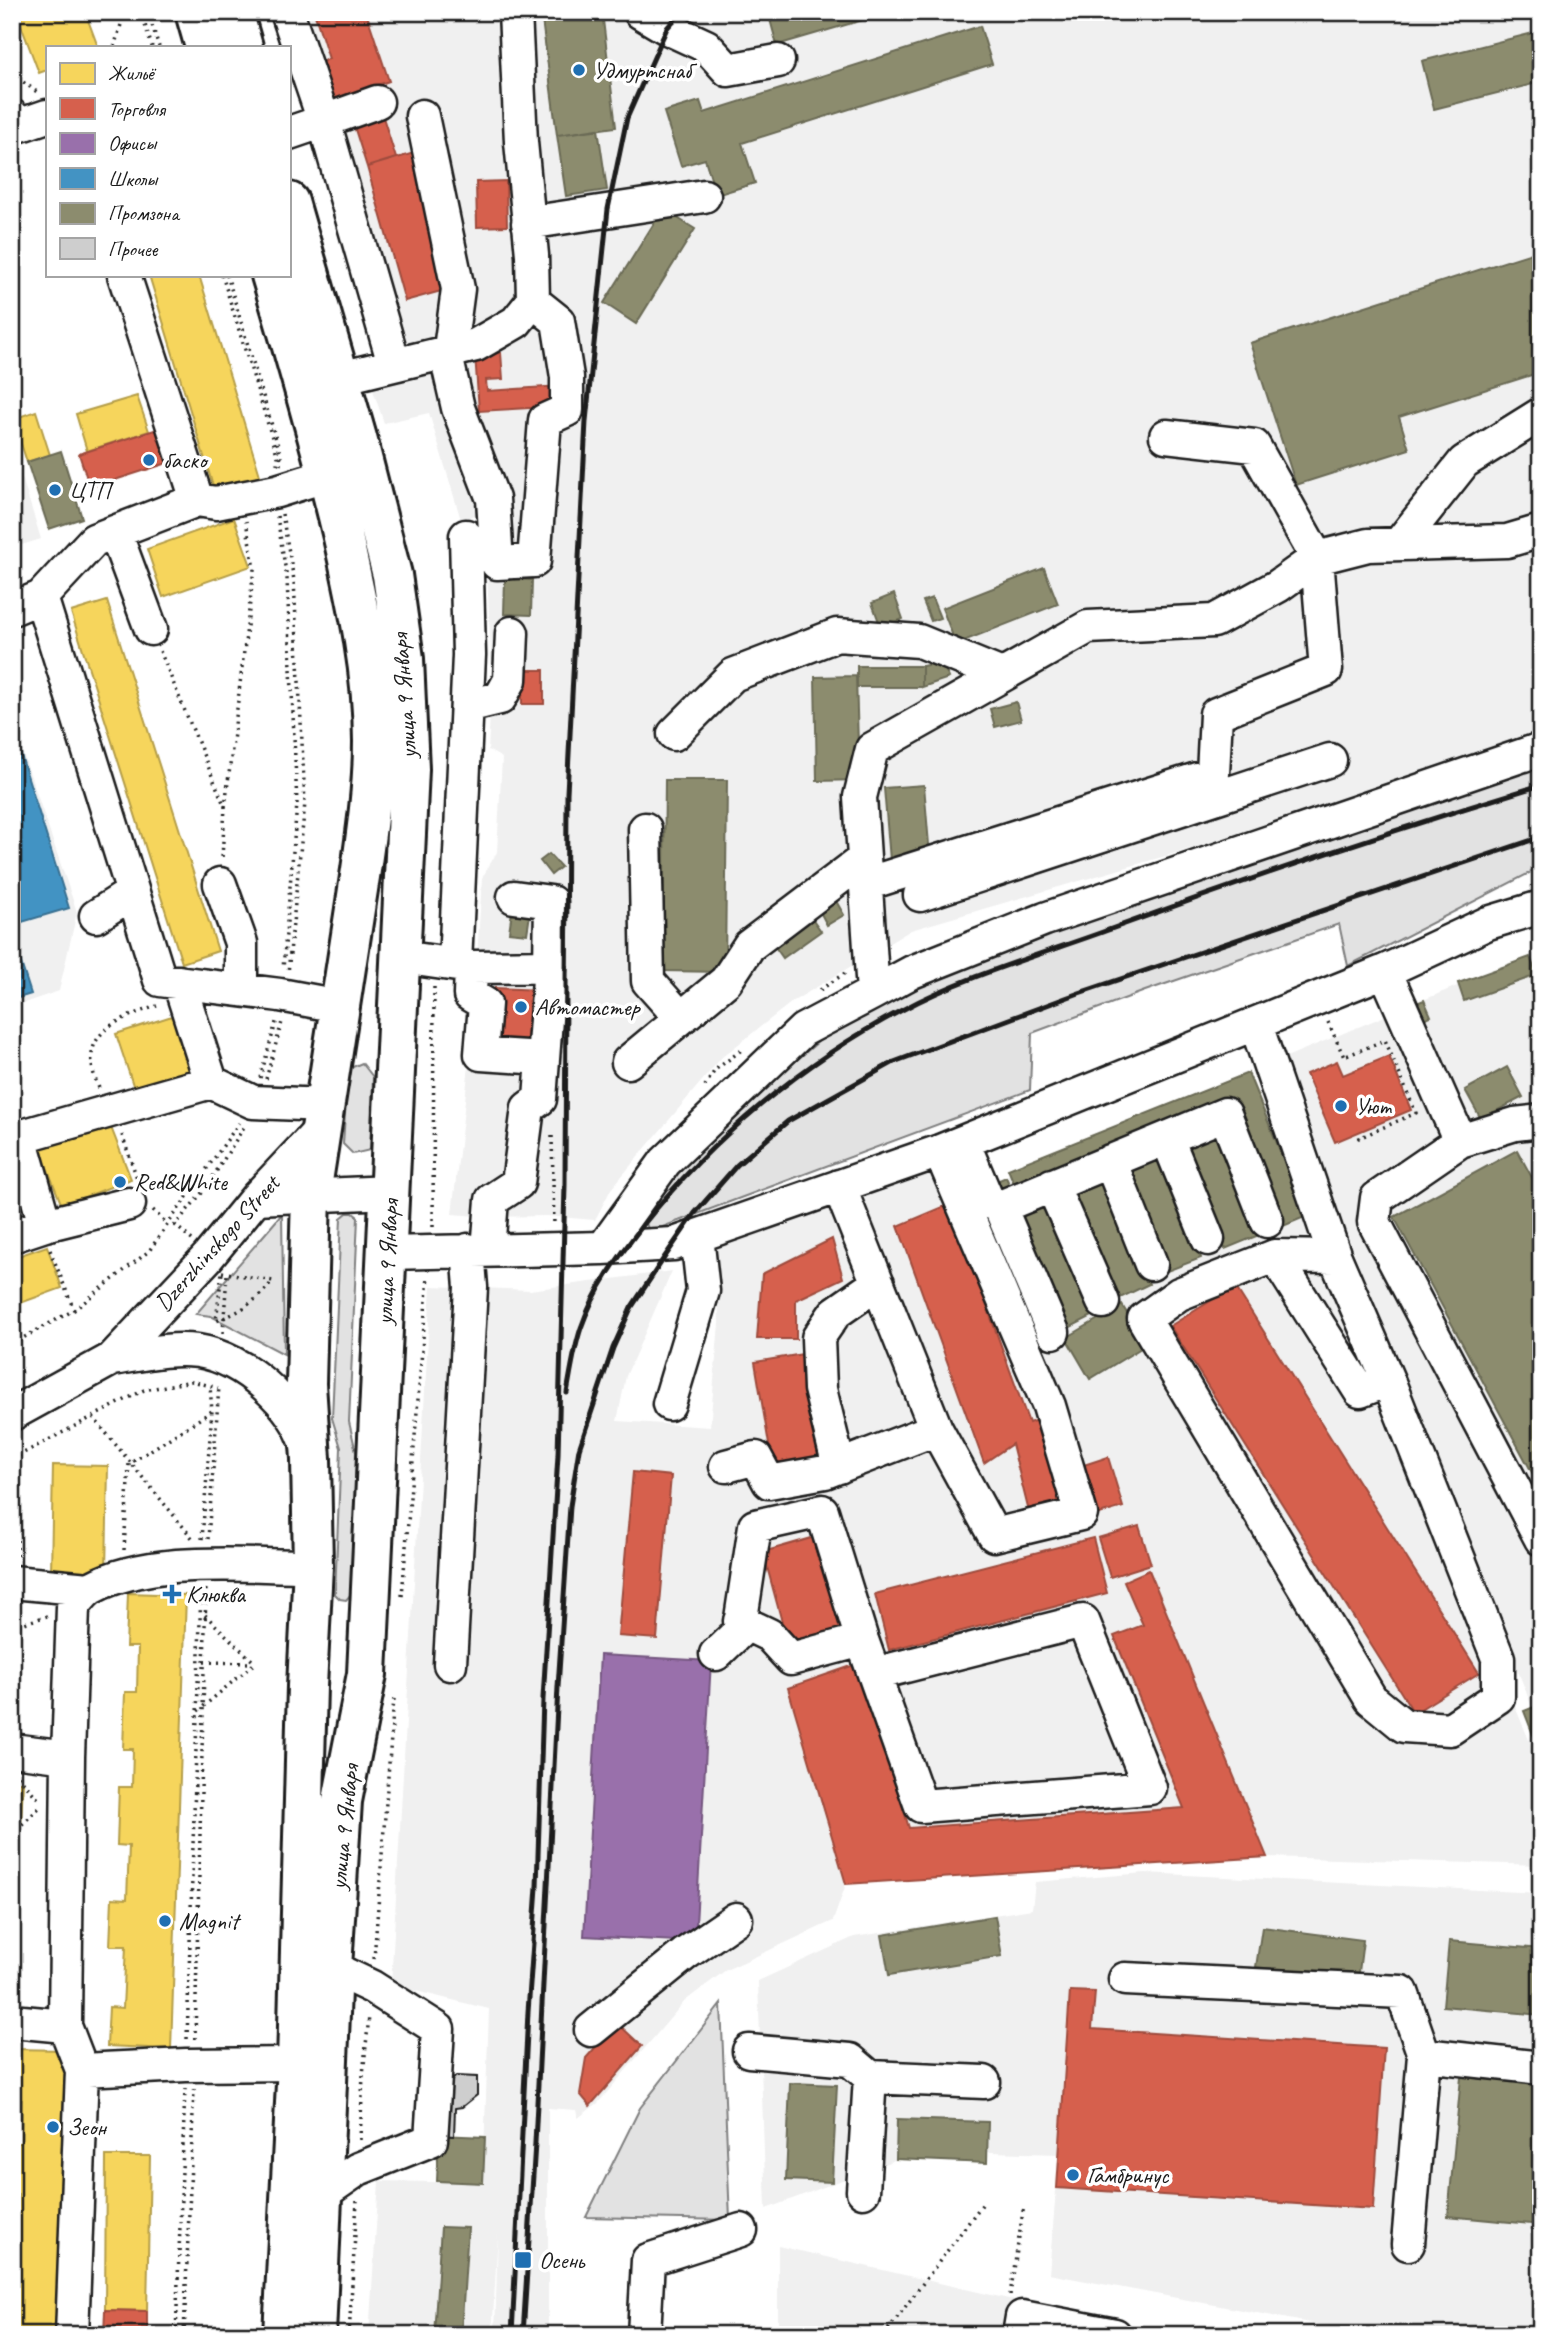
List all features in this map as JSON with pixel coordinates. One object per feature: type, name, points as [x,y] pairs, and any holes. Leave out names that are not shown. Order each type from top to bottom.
[{"type":"main road","points":[[195,12],[205,46]]},
{"type":"main road","points":[[233,12],[243,46]]},
{"type":"main road","name":"улица 9 Января","points":[[290,204],[340,378],[392,575],[404,659],[409,769],[367,1674],[342,1801],[316,2335]]},
{"type":"main road","name":"улица 9 Января","points":[[271,276],[328,475],[359,612],[368,662],[373,741],[361,870],[311,1194],[306,1384],[311,1459],[313,1566],[297,2064],[283,2335]]},
{"type":"main road","points":[[304,387],[340,378]]},
{"type":"main road","points":[[311,1621],[370,1622]]},
{"type":"street","points":[[287,12],[324,121],[394,363]]},
{"type":"street","points":[[340,378],[477,345],[516,322],[533,301],[515,12]]},
{"type":"street","points":[[640,12],[706,46],[728,70],[778,61]]},
{"type":"street","points":[[290,133],[377,102]]},
{"type":"street","points":[[13,123],[43,104]]},
{"type":"street","points":[[422,116],[458,289],[448,364],[458,408],[493,499],[497,563],[534,561],[545,420],[566,410],[566,377],[558,321],[533,301]]},
{"type":"street","points":[[528,223],[704,196]]},
{"type":"street","points":[[124,276],[197,500]]},
{"type":"street","points":[[1399,544],[1464,461],[1541,414]]},
{"type":"street","points":[[1166,436],[1254,446],[1317,558],[1326,670],[1216,714],[1212,787]]},
{"type":"street","points":[[328,475],[275,491],[216,503],[197,500],[94,540],[26,603],[132,893],[160,980],[182,989],[241,990],[339,1006]]},
{"type":"street","points":[[873,993],[860,797],[872,749],[1088,627],[1214,621],[1278,586],[1317,558],[1368,545],[1507,541],[1541,531]]},
{"type":"street","points":[[115,532],[151,629]]},
{"type":"street","points":[[466,536],[469,655],[463,965],[470,995],[485,1004],[481,1054],[543,1058]]},
{"type":"street","points":[[467,706],[500,698],[510,681],[513,633]]},
{"type":"street","points":[[674,734],[733,675],[837,635],[919,641],[1002,675]]},
{"type":"street","points":[[603,1248],[665,1162],[803,1030],[912,972],[1045,919],[1541,749]]},
{"type":"street","points":[[628,1062],[726,981],[749,946],[865,872],[1330,760]]},
{"type":"street","points":[[920,895],[1212,787]]},
{"type":"street","points":[[645,829],[648,981],[681,1018]]},
{"type":"street","points":[[220,884],[241,943],[241,990]]},
{"type":"street","points":[[96,916],[132,893]]},
{"type":"street","points":[[450,1664],[471,1287],[492,1200],[519,1183],[528,1108],[540,1099],[550,966],[551,902],[514,897]]},
{"type":"street","points":[[387,1253],[674,1244],[952,1147],[1385,971],[1488,923],[1539,910]]},
{"type":"street","points":[[401,957],[463,965],[550,966]]},
{"type":"street","points":[[1385,971],[1460,1141]]},
{"type":"street","points":[[182,989],[211,1082]]},
{"type":"street","points":[[1255,1025],[1335,1256],[1388,1380],[1498,1658],[1498,1697],[1450,1729],[1404,1726],[1371,1699],[1144,1319],[1179,1294],[1275,1256],[1335,1256]]},
{"type":"street","points":[[135,1197],[32,1229],[16,1138],[211,1082],[256,1102],[323,1116]]},
{"type":"street","points":[[1000,1206],[1225,1114],[1267,1221]]},
{"type":"street","name":"Dzerzhinskogo Street","points":[[12,1413],[112,1359],[218,1264],[256,1198],[323,1116]]},
{"type":"street","points":[[1541,1121],[1515,1124],[1460,1141],[1377,1198],[1374,1222],[1541,1539]]},
{"type":"street","points":[[1167,1138],[1208,1239]]},
{"type":"street","points":[[952,1147],[988,1201],[1000,1206],[1053,1332]]},
{"type":"street","points":[[839,1186],[936,1429],[994,1535],[1082,1514],[1049,1406],[952,1147]]},
{"type":"street","points":[[1110,1161],[1151,1264]]},
{"type":"street","points":[[1052,1185],[1103,1302]]},
{"type":"street","points":[[256,1198],[390,1192]]},
{"type":"street","points":[[669,1404],[703,1292],[697,1236]]},
{"type":"street","points":[[1275,1256],[1360,1391],[1388,1380]]},
{"type":"street","points":[[839,1467],[820,1389],[818,1338],[835,1313],[878,1283]]},
{"type":"street","name":"Dzerzhinskogo Street","points":[[112,1359],[170,1351],[198,1351],[220,1373],[255,1377],[281,1401],[303,1431],[311,1459]]},
{"type":"street","points":[[726,1466],[756,1458],[769,1482],[825,1472],[936,1429]]},
{"type":"street","points":[[716,1654],[739,1632],[755,1526],[822,1511],[862,1640],[874,1674],[921,1806],[1150,1788],[1083,1621],[874,1674]]},
{"type":"street","points":[[15,1582],[81,1598],[144,1568],[313,1566]]},
{"type":"street","points":[[72,2335],[82,2070],[65,2025],[67,1830],[68,1770],[81,1598]]},
{"type":"street","points":[[740,1621],[769,1635],[791,1659],[862,1640]]},
{"type":"street","points":[[12,1750],[68,1770]]},
{"type":"street","points":[[591,2030],[685,1954],[736,1919]]},
{"type":"street","points":[[322,2194],[358,2169],[431,2140],[438,2029],[372,1987],[332,1968]]},
{"type":"street","points":[[1125,1979],[1402,1992],[1424,2055],[1408,2244]]},
{"type":"street","points":[[12,2021],[65,2025]]},
{"type":"street","points":[[749,2051],[850,2060],[870,2077],[984,2082]]},
{"type":"street","points":[[1424,2055],[1541,2067]]},
{"type":"street","points":[[82,2070],[297,2064]]},
{"type":"street","points":[[863,2191],[870,2077]]},
{"type":"street","points":[[644,2335],[648,2260],[741,2230]]},
{"type":"street","points":[[1019,2335],[1022,2317],[1115,2335]]},
{"type":"path","points":[[114,46],[125,12]]},
{"type":"path","points":[[141,12],[152,46]]},
{"type":"path","points":[[148,12],[159,46]]},
{"type":"path","points":[[12,74],[43,104]]},
{"type":"path","points":[[224,276],[281,456],[275,491],[287,579],[297,804],[283,996]]},
{"type":"path","points":[[175,1225],[206,1188],[256,1102],[283,996],[305,803],[294,580],[275,491]]},
{"type":"path","points":[[220,884],[225,807],[254,569],[242,498]]},
{"type":"path","points":[[151,629],[225,807]]},
{"type":"path","points":[[135,1197],[114,1110],[98,1086],[89,1063],[98,1036],[123,1017],[182,989]]},
{"type":"path","points":[[1335,1037],[1344,1058],[1385,1040],[1416,1113],[1359,1138],[1357,1133]]},
{"type":"path","points":[[540,1090],[551,1097],[554,1249]]},
{"type":"path","points":[[12,1343],[75,1310],[149,1251],[256,1102]]},
{"type":"path","points":[[167,1224],[175,1225],[218,1264],[222,1272],[216,1321],[240,1312],[256,1301],[273,1281],[218,1264]]},
{"type":"path","points":[[32,1229],[75,1310]]},
{"type":"path","points":[[184,2335],[203,1566],[225,1318],[218,1264]]},
{"type":"path","points":[[402,1599],[427,1280]]},
{"type":"path","points":[[93,1417],[201,1549],[212,1411],[210,1387],[220,1373]]},
{"type":"path","points":[[12,1459],[144,1390],[192,1381],[210,1387]]},
{"type":"path","points":[[130,1464],[212,1411]]},
{"type":"path","points":[[15,1582],[18,1456]]},
{"type":"path","points":[[123,1576],[130,1464]]},
{"type":"path","points":[[12,1627],[81,1598]]},
{"type":"path","points":[[176,2335],[205,1705],[203,1613]]},
{"type":"path","points":[[203,1613],[255,1663]]},
{"type":"path","points":[[200,1662],[255,1663]]},
{"type":"path","points":[[198,1711],[255,1663]]},
{"type":"path","points":[[349,2335],[363,2074],[394,1696]]},
{"type":"path","points":[[12,1769],[67,1830]]},
{"type":"path","points":[[12,1834],[43,1804],[68,1770]]},
{"type":"path","points":[[884,2335],[984,2202]]},
{"type":"path","points":[[1010,2296],[1024,2205]]},
{"type":"shaded area","points":[[302,12],[1541,12],[1541,747],[911,930],[792,1002],[722,1057],[611,1189],[595,1220],[452,1214],[472,1039],[482,878],[497,852],[502,758],[488,750],[492,676],[484,512],[461,520],[429,413],[384,423],[370,381],[401,374]]},
{"type":"shaded area","points":[[12,445],[41,539],[12,548]]},
{"type":"shaded area","points":[[12,721],[77,912],[59,991],[12,1007]]},
{"type":"shaded area","points":[[1541,762],[1541,867],[1348,966],[1339,924],[1032,1033],[1030,1090],[649,1232],[643,1214],[700,1143],[826,1035],[980,956]]},
{"type":"shaded area","points":[[1541,951],[1541,1730],[1279,1060]]},
{"type":"shaded area","points":[[362,1063],[373,1077],[370,1150],[353,1154],[343,1144],[348,1069]]},
{"type":"shaded area","points":[[1249,1071],[1311,1226],[1541,1768],[1541,1865],[1267,1857],[846,1884],[833,1921],[726,1970],[685,2001],[598,2103],[578,2118],[576,2110],[548,2108],[548,2335],[495,2335],[498,2233],[492,2335],[369,2335],[379,2181],[483,2183],[489,2009],[391,1985],[431,1286],[530,1290],[672,1271],[626,1376],[617,1421],[710,1427],[719,1323],[718,1291],[711,1246],[966,1162],[978,1188]],"holes":[[[1093,1538],[1107,1593],[889,1649],[876,1593]]]},
{"type":"shaded area","points":[[347,1213],[358,1217],[349,1422],[356,1452],[352,1593],[346,1600],[335,1594],[341,1448],[332,1418],[341,1218]]},
{"type":"shaded area","points":[[282,1214],[284,1354],[211,1316],[196,1314]]},
{"type":"shaded area","points":[[1145,1873],[1541,1893],[1541,2335],[1374,2335],[1049,2274],[1059,2154],[921,2150],[766,2209],[758,1981],[854,1937],[1032,1909],[1035,1882]]},
{"type":"shaded area","points":[[721,2004],[730,2220],[586,2217],[640,2108]]},
{"type":"shaded area","points":[[778,2246],[1161,2334],[1166,2335],[778,2335]]},
{"type":"building: Жильё","points":[[16,12],[85,12],[98,46],[46,46],[46,70],[39,73]]},
{"type":"building: Жильё","points":[[149,276],[199,276],[262,482],[216,496]]},
{"type":"building: Жильё","points":[[137,396],[149,431],[87,451],[76,414]]},
{"type":"building: Жильё","points":[[36,411],[50,455],[27,462],[13,419]]},
{"type":"building: Жильё","points":[[234,518],[251,566],[163,597],[147,549]]},
{"type":"building: Жильё","points":[[107,601],[218,951],[182,963],[71,612]]},
{"type":"building: Жильё","points":[[175,1015],[192,1070],[134,1088],[116,1034]]},
{"type":"building: Жильё","points":[[107,1117],[131,1179],[62,1206],[38,1144]]},
{"type":"building: Жильё","points":[[47,1246],[62,1288],[12,1306],[12,1258]]},
{"type":"building: Жильё","points":[[53,1465],[108,1466],[106,1573],[51,1573]]},
{"type":"building: Жильё","points":[[128,1593],[186,1595],[171,2049],[107,2046],[109,2007],[123,2008],[126,1946],[110,1946],[112,1898],[127,1899],[129,1846],[117,1845],[119,1787],[132,1787],[133,1749],[123,1749],[125,1692],[137,1692],[138,1647],[126,1647]]},
{"type":"building: Жильё","points":[[12,1782],[23,1782],[21,1822],[12,1821]]},
{"type":"building: Жильё","points":[[12,2049],[65,2050],[60,2335],[14,2335],[12,2242],[17,2242],[18,2194],[12,2194],[12,2143],[21,2143],[22,2100],[12,2099]]},
{"type":"building: Жильё","points":[[106,2156],[150,2156],[147,2311],[105,2310]]},
{"type":"building: Торговля","points":[[314,12],[366,12],[389,81],[324,103],[312,65],[329,59]]},
{"type":"building: Торговля","points":[[381,111],[396,158],[367,167],[352,120]]},
{"type":"building: Торговля","points":[[414,153],[452,288],[405,301],[367,167]]},
{"type":"building: Торговля","points":[[506,181],[507,226],[477,227],[476,182]]},
{"type":"building: Торговля","points":[[501,353],[503,379],[486,380],[487,391],[561,386],[562,406],[479,411],[475,354]]},
{"type":"building: Торговля","points":[[167,426],[177,460],[90,488],[79,454]]},
{"type":"building: Торговля","points":[[522,670],[544,670],[544,704],[522,704]]},
{"type":"building: Торговля","points":[[495,988],[542,990],[539,1050],[491,1048]]},
{"type":"building: Торговля","points":[[1389,1056],[1411,1110],[1335,1142],[1306,1074],[1337,1061],[1343,1075]]},
{"type":"building: Торговля","points":[[950,1204],[1029,1423],[1039,1419],[1068,1508],[1031,1520],[1012,1444],[984,1463],[898,1226]]},
{"type":"building: Торговля","points":[[832,1239],[843,1278],[796,1300],[796,1339],[757,1339],[762,1274]]},
{"type":"building: Торговля","points":[[1235,1286],[1479,1673],[1414,1713],[1170,1326]]},
{"type":"building: Торговля","points":[[803,1354],[823,1466],[774,1474],[755,1362]]},
{"type":"building: Торговля","points":[[1108,1457],[1123,1507],[1096,1515],[1081,1466]]},
{"type":"building: Торговля","points":[[633,1472],[671,1476],[657,1639],[618,1636]]},
{"type":"building: Торговля","points":[[1139,1526],[1151,1564],[1110,1577],[1098,1538]]},
{"type":"building: Торговля","points":[[815,1537],[841,1629],[788,1644],[763,1552]]},
{"type":"building: Торговля","points":[[1093,1538],[1107,1593],[889,1650],[875,1594]]},
{"type":"building: Торговля","points":[[1149,1570],[1267,1857],[846,1884],[788,1688],[860,1663],[909,1828],[1184,1808],[1114,1636],[1143,1625],[1124,1581]]},
{"type":"building: Торговля","points":[[1070,1991],[1095,1992],[1092,2029],[1384,2048],[1373,2209],[1057,2188]]},
{"type":"building: Торговля","points":[[617,2023],[642,2046],[590,2106],[580,2094],[586,2058]]},
{"type":"building: Торговля","points":[[105,2310],[147,2311],[147,2335],[104,2335]]},
{"type":"building: Офисы","points":[[600,1655],[711,1661],[695,1942],[584,1936]]},
{"type":"building: Школы","points":[[12,727],[69,908],[12,925]]},
{"type":"building: Школы","points":[[12,935],[31,994],[12,1000]]},
{"type":"building: Промзона","name":"Удмуртснаб","points":[[541,12],[602,12],[616,127],[557,135]]},
{"type":"building: Промзона","points":[[768,12],[890,12],[777,45]]},
{"type":"building: Промзона","points":[[980,26],[992,64],[742,143],[755,183],[716,195],[705,159],[681,166],[664,112],[700,101],[704,113]]},
{"type":"building: Промзона","points":[[1541,31],[1541,82],[1434,109],[1422,61]]},
{"type":"building: Промзона","points":[[598,129],[607,190],[566,196],[557,135]]},
{"type":"building: Промзона","points":[[663,209],[695,229],[636,324],[604,303]]},
{"type":"building: Промзона","points":[[1541,250],[1541,372],[1399,417],[1409,449],[1296,485],[1250,343]]},
{"type":"building: Промзона","name":"ЦТП","points":[[61,451],[82,518],[49,529],[27,462]]},
{"type":"building: Промзона","points":[[1044,568],[1058,604],[956,644],[942,608]]},
{"type":"building: Промзона","points":[[505,579],[532,580],[531,615],[504,614]]},
{"type":"building: Промзона","points":[[894,594],[903,619],[881,627],[872,603]]},
{"type":"building: Промзона","points":[[932,598],[940,618],[931,621],[923,601]]},
{"type":"building: Промзона","points":[[942,662],[949,678],[922,687],[922,666]]},
{"type":"building: Промзона","points":[[857,666],[922,666],[922,687],[857,687]]},
{"type":"building: Промзона","points":[[856,676],[859,780],[817,781],[815,677]]},
{"type":"building: Промзона","points":[[1016,702],[1021,720],[995,727],[990,709]]},
{"type":"building: Промзона","points":[[665,780],[727,780],[725,972],[663,971]]},
{"type":"building: Промзона","points":[[924,785],[930,857],[890,860],[884,788]]},
{"type":"building: Промзона","points":[[549,854],[561,867],[551,875],[540,861]]},
{"type":"building: Промзона","points":[[836,901],[844,915],[827,925],[819,910]]},
{"type":"building: Промзона","points":[[512,911],[530,914],[527,934],[509,932]]},
{"type":"building: Промзона","points":[[809,914],[821,931],[783,958],[771,941]]},
{"type":"building: Промзона","points":[[1530,957],[1537,975],[1464,1001],[1458,983]]},
{"type":"building: Промзона","points":[[1424,1000],[1431,1016],[1411,1024],[1404,1008]]},
{"type":"building: Промзона","points":[[1507,1067],[1523,1097],[1481,1119],[1465,1090]]},
{"type":"building: Промзона","points":[[1248,1073],[1307,1216],[1281,1227],[1232,1105],[1017,1191],[1008,1169]]},
{"type":"building: Промзона","points":[[1218,1129],[1259,1235],[1225,1249],[1183,1142]]},
{"type":"building: Промзона","points":[[1517,1150],[1541,1194],[1541,1489],[1394,1217]]},
{"type":"building: Промзона","points":[[1159,1151],[1201,1258],[1167,1271],[1125,1164]]},
{"type":"building: Промзона","points":[[1096,1172],[1149,1284],[1116,1300],[1064,1187]]},
{"type":"building: Промзона","points":[[1006,1177],[1013,1193],[999,1199],[992,1183]]},
{"type":"building: Промзона","points":[[1045,1201],[1098,1313],[1065,1330],[1013,1216]]},
{"type":"building: Промзона","points":[[1122,1305],[1146,1345],[1090,1379],[1066,1338]]},
{"type":"building: Промзона","points":[[1539,1705],[1541,1709],[1541,1755],[1524,1711]]},
{"type":"building: Промзона","points":[[995,1916],[1002,1956],[889,1975],[882,1935]]},
{"type":"building: Промзона","points":[[1262,1927],[1363,1940],[1358,1980],[1256,1967]]},
{"type":"building: Промзона","points":[[1449,1941],[1541,1949],[1541,2015],[1443,2006]]},
{"type":"building: Промзона","points":[[1461,2077],[1541,2084],[1541,2225],[1448,2216]]},
{"type":"building: Промзона","points":[[790,2083],[837,2085],[832,2182],[786,2180]]},
{"type":"building: Промзона","points":[[897,2119],[988,2122],[987,2163],[896,2159]]},
{"type":"building: Промзона","points":[[439,2135],[485,2137],[483,2183],[437,2181]]},
{"type":"building: Промзона","points":[[441,2227],[468,2228],[461,2335],[434,2335]]},
{"type":"building: Прочее","points":[[456,2076],[477,2077],[477,2095],[462,2107],[455,2108],[454,2136],[439,2135],[442,2091]]},
{"type":"railway","points":[[512,2335],[537,1887],[543,1699],[558,1455],[565,1185],[567,793],[586,421],[608,209],[627,118],[667,28],[681,12]]},
{"type":"railway","points":[[567,1393],[576,1344],[586,1314],[608,1274],[643,1225],[729,1132],[761,1104],[829,1053],[926,998],[1005,966],[1325,854],[1541,785]]},
{"type":"railway","points":[[523,2335],[570,1506],[579,1449],[613,1348],[631,1308],[664,1258],[695,1213],[737,1165],[788,1121],[894,1062],[1079,993],[1541,837]]},
{"type":"place","name":"Удмуртснаб","points":[[579,70]]},
{"type":"place","name":"баско","points":[[149,460]]},
{"type":"place","name":"ЦТП","points":[[55,490]]},
{"type":"place","name":"Автомастер","points":[[521,1007]]},
{"type":"place","name":"Уют","points":[[1341,1106]]},
{"type":"place","name":"Red&White","points":[[120,1182]]},
{"type":"place","name":"Клюква","points":[[172,1594]]},
{"type":"place","name":"Magnit","points":[[165,1921]]},
{"type":"place","name":"Зеон","points":[[53,2127]]},
{"type":"place","name":"Гамбринус","points":[[1073,2175]]},
{"type":"place","name":"Осень","points":[[523,2260]]}]
